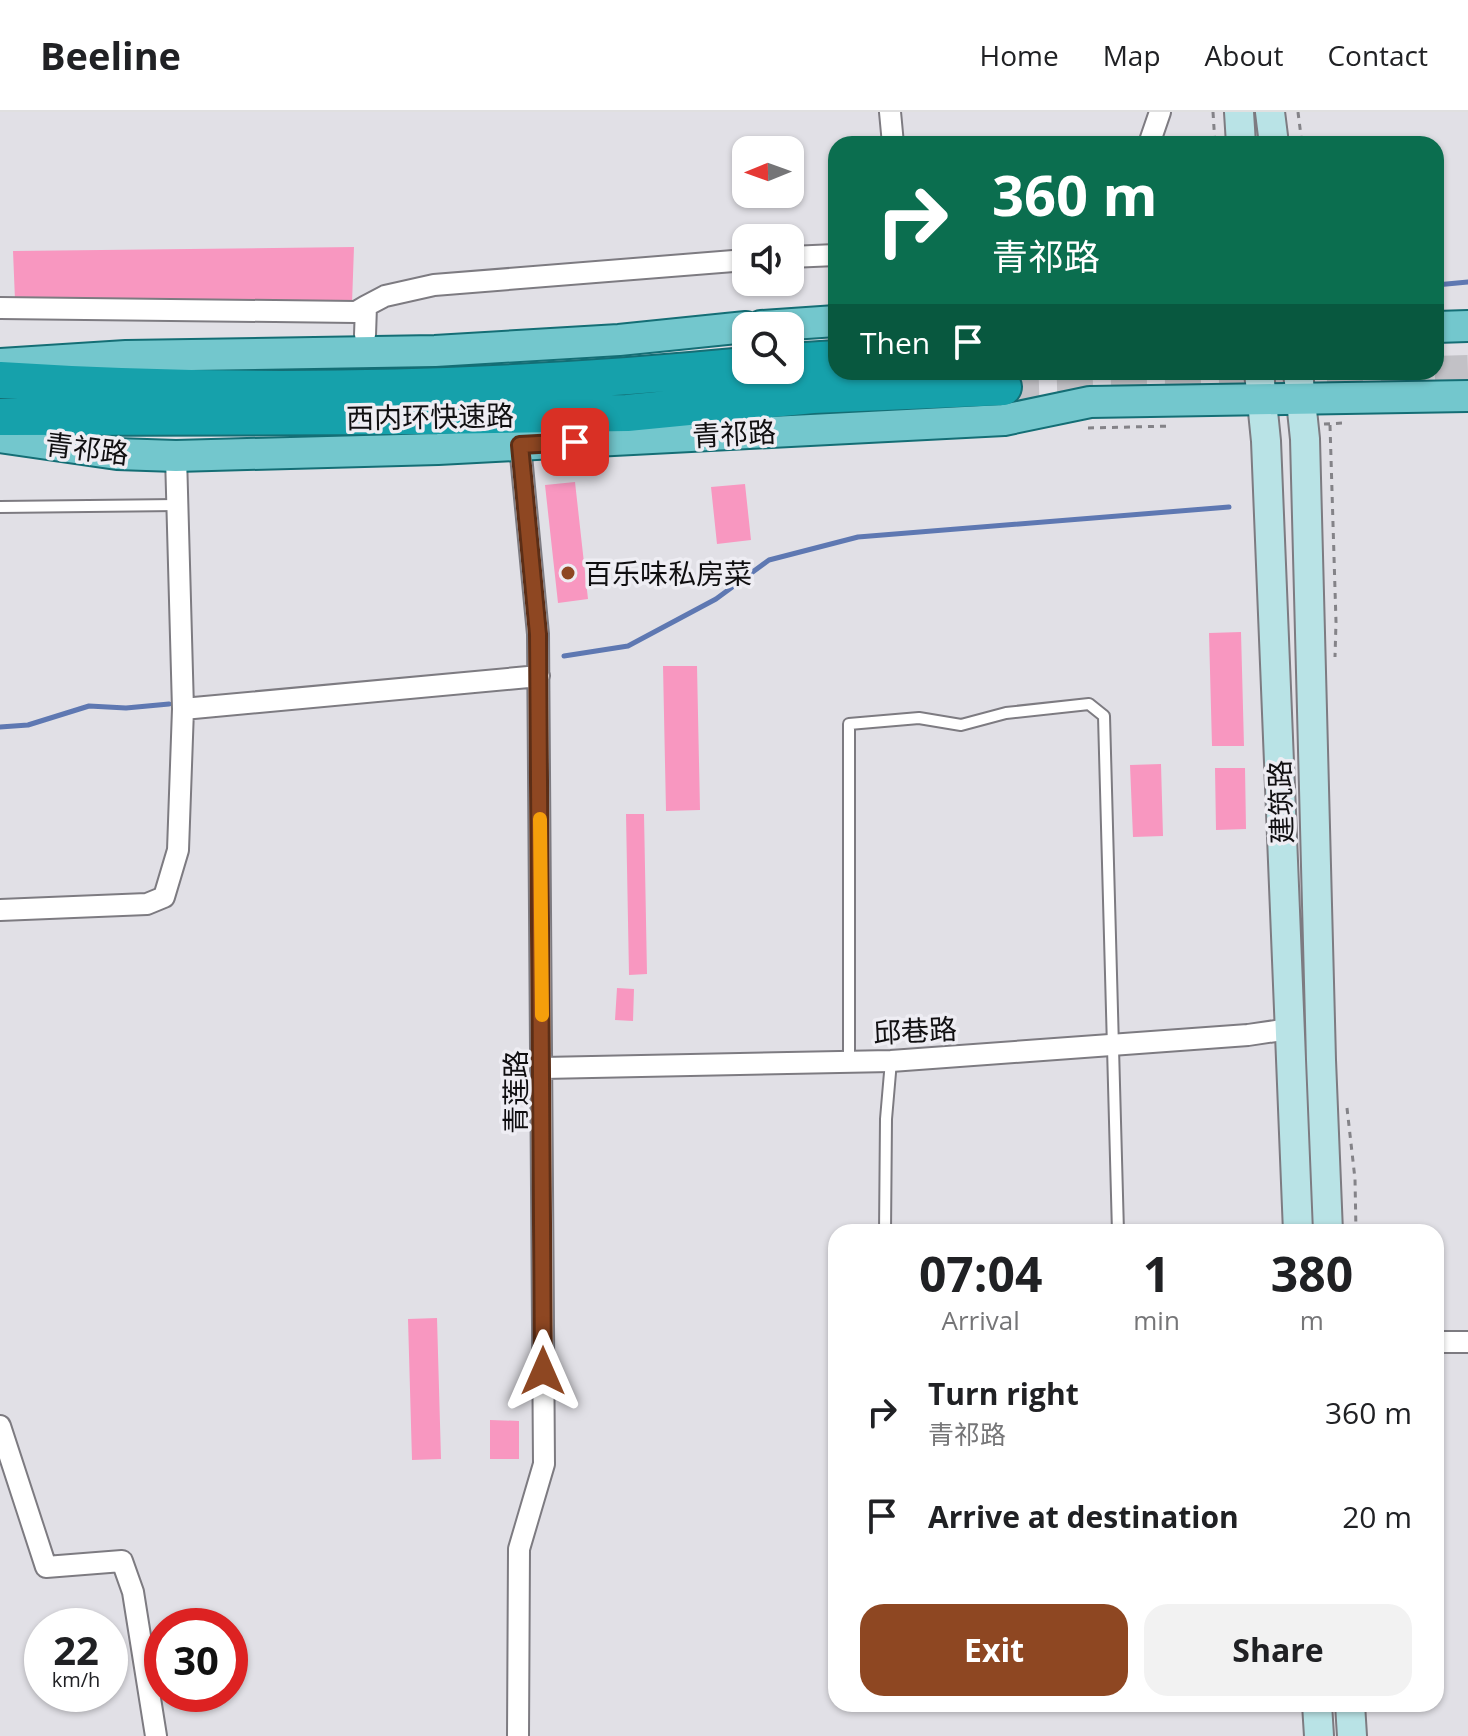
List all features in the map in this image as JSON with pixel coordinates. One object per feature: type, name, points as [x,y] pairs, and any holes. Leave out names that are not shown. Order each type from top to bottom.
[{"type":"highway","points":[[804,361],[828,360]]},
{"type":"highway","name":"西内环快速路","points":[[0,380],[127,388],[437,388],[624,378],[732,367]]},
{"type":"highway","name":"西内环快速路","points":[[0,417],[627,413],[813,395],[1003,387]]},
{"type":"main road","points":[[1239,112],[1240,136]]},
{"type":"main road","points":[[1270,112],[1273,136]]},
{"type":"main road","points":[[804,323],[828,322]]},
{"type":"main road","points":[[1444,327],[1468,326]]},
{"type":"main road","points":[[0,364],[126,356],[435,351],[619,340],[732,328]]},
{"type":"main road","name":"青祁路","points":[[0,437],[117,454],[176,456],[520,445],[1004,420],[1090,402],[1260,385],[1468,396]]},
{"type":"main road","name":"建筑路","points":[[1260,385],[1268,472],[1298,1224]]},
{"type":"main road","name":"建筑路","points":[[1300,386],[1305,439],[1328,1224]]},
{"type":"main road","points":[[1318,1712],[1319,1736]]},
{"type":"main road","points":[[1350,1712],[1352,1736]]},
{"type":"street","points":[[890,112],[892,136]]},
{"type":"street","points":[[1152,136],[1160,112]]},
{"type":"street","points":[[804,256],[828,255]]},
{"type":"street","points":[[0,308],[356,312],[385,296],[434,285],[732,261]]},
{"type":"street","points":[[365,335],[366,306]]},
{"type":"street","name":"青莲路","points":[[518,1736],[519,1549],[544,1464],[539,676],[538,634],[520,445]]},
{"type":"street","points":[[0,910],[147,904],[164,897],[178,850],[183,709],[176,456]]},
{"type":"street","points":[[183,709],[539,676]]},
{"type":"street","name":"邱巷路","points":[[543,1068],[891,1061],[1248,1035],[1289,1029]]},
{"type":"street","points":[[1444,1342],[1468,1342]]},
{"type":"street","points":[[0,1426],[46,1567],[122,1561],[133,1592],[156,1736]]},
{"type":"lane","points":[[0,507],[177,505]]},
{"type":"lane","points":[[849,1061],[849,724],[919,718],[961,725],[1006,713],[1089,704],[1104,716],[1118,1224]]},
{"type":"lane","points":[[885,1224],[886,1119],[891,1061]]},
{"type":"path","points":[[1213,112],[1214,136]]},
{"type":"path","points":[[1298,112],[1301,136]]},
{"type":"building","points":[[354,247],[352,304],[15,300],[13,251]]},
{"type":"building","points":[[575,482],[588,599],[558,603],[545,485]]},
{"type":"building","points":[[745,484],[751,540],[717,544],[711,487]]},
{"type":"building","points":[[1241,632],[1244,746],[1212,746],[1209,633]]},
{"type":"building","points":[[663,666],[697,666],[700,810],[666,811]]},
{"type":"building","points":[[1161,764],[1163,836],[1133,837],[1130,765]]},
{"type":"building","points":[[1215,768],[1245,768],[1246,829],[1216,830]]},
{"type":"building","points":[[626,814],[644,814],[647,974],[629,975]]},
{"type":"building","points":[[617,988],[634,989],[633,1021],[615,1020]]},
{"type":"building","points":[[437,1318],[441,1459],[412,1460],[408,1319]]},
{"type":"building","points":[[490,1420],[519,1421],[519,1459],[490,1459]]},
{"type":"waterway","points":[[1444,284],[1468,282]]},
{"type":"waterway","points":[[564,656],[628,646],[716,599],[769,560],[858,537],[1229,507]]},
{"type":"waterway","points":[[0,727],[28,725],[89,706],[126,708],[169,704]]},
{"type":"tunnel","points":[[1444,374],[1468,373]]},
{"type":"tunnel","points":[[1003,387],[1236,380]]},
{"type":"slow traffic","points":[[540,819],[542,1015]]},
{"type":"place","name":"百乐味私房菜","points":[[568,573]]},
{"type":"route","points":[[543,1371],[538,634],[520,445],[575,442]]}]
